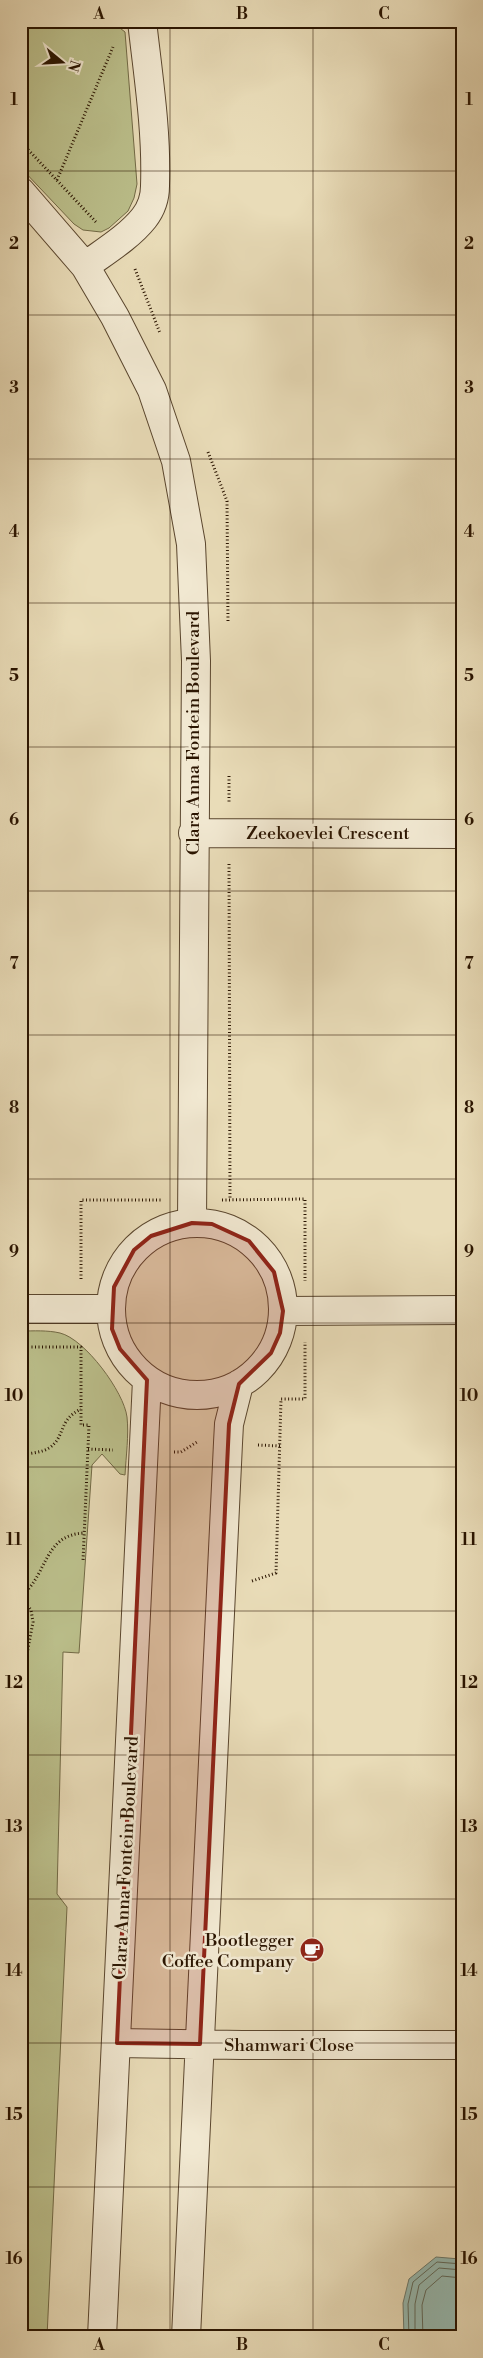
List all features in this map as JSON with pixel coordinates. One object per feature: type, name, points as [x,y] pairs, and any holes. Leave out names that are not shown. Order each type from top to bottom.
[{"type":"street","points":[[85,266],[127,235],[145,218],[154,199],[156,186],[152,120],[142,21]]},
{"type":"street","name":"Clara Anna Fontein Boulevard","points":[[21,192],[85,266],[115,317],[152,390],[176,461],[191,554],[196,661],[193,833],[192,1211]]},
{"type":"street","name":"Zeekoevlei Crescent","points":[[193,833],[462,834]]},
{"type":"street","points":[[192,1211],[212,1224],[232,1230],[249,1241],[263,1254],[274,1272],[281,1291],[294,1311],[280,1333],[271,1353],[257,1371],[240,1384],[217,1394],[192,1396],[168,1391],[147,1380],[132,1366],[120,1349],[112,1329],[111,1308],[116,1280],[122,1267],[134,1250],[151,1236],[171,1227],[192,1211]]},
{"type":"street","points":[[21,1309],[111,1308]]},
{"type":"street","points":[[294,1311],[462,1310]]},
{"type":"street","name":"Clara Anna Fontein Boulevard","points":[[102,2337],[147,1380]]},
{"type":"street","points":[[186,2337],[229,1424],[240,1384]]},
{"type":"street","name":"Shamwari Close","points":[[117,2043],[462,2045]]},
{"type":"path","points":[[57,180],[117,39]]},
{"type":"path","points":[[83,1561],[89,1425],[81,1425],[81,1200],[192,1211],[305,1200],[294,1311],[305,1399],[281,1399],[276,1573],[221,1591]]},
{"type":"path","points":[[21,1347],[81,1347]]},
{"type":"path","points":[[21,1455],[47,1450],[58,1439],[64,1421],[71,1413],[81,1409]]},
{"type":"path","points":[[88,1449],[181,1452],[198,1442],[280,1446]]},
{"type":"path","points":[[21,1670],[24,1670],[33,1622],[31,1610],[21,1596],[33,1584],[50,1552],[59,1541],[66,1536],[84,1533]]},
{"type":"path","points":[[21,1734],[21,1742]]},
{"type":"highlighted area","points":[[192,1223],[212,1224],[249,1241],[274,1272],[283,1311],[280,1333],[271,1353],[239,1384],[229,1424],[200,2044],[117,2043],[147,1380],[120,1349],[112,1329],[114,1287],[134,1250],[151,1236]]},
{"type":"green space","points":[[28,21],[111,21],[125,32],[137,184],[134,198],[128,211],[109,228],[101,232],[83,230],[74,224],[21,168],[21,29]]},
{"type":"green space","points":[[21,1331],[60,1333],[81,1345],[102,1368],[119,1394],[128,1424],[125,1475],[120,1474],[102,1454],[92,1465],[79,1653],[63,1652],[57,1894],[67,1907],[47,2337],[21,2337]]},
{"type":"water","points":[[436,2257],[460,2259],[462,2261],[462,2337],[404,2337],[403,2303],[409,2279]]},
{"type":"place","name":"Bootlegger Coffee Company","points":[[312,1950]]}]
